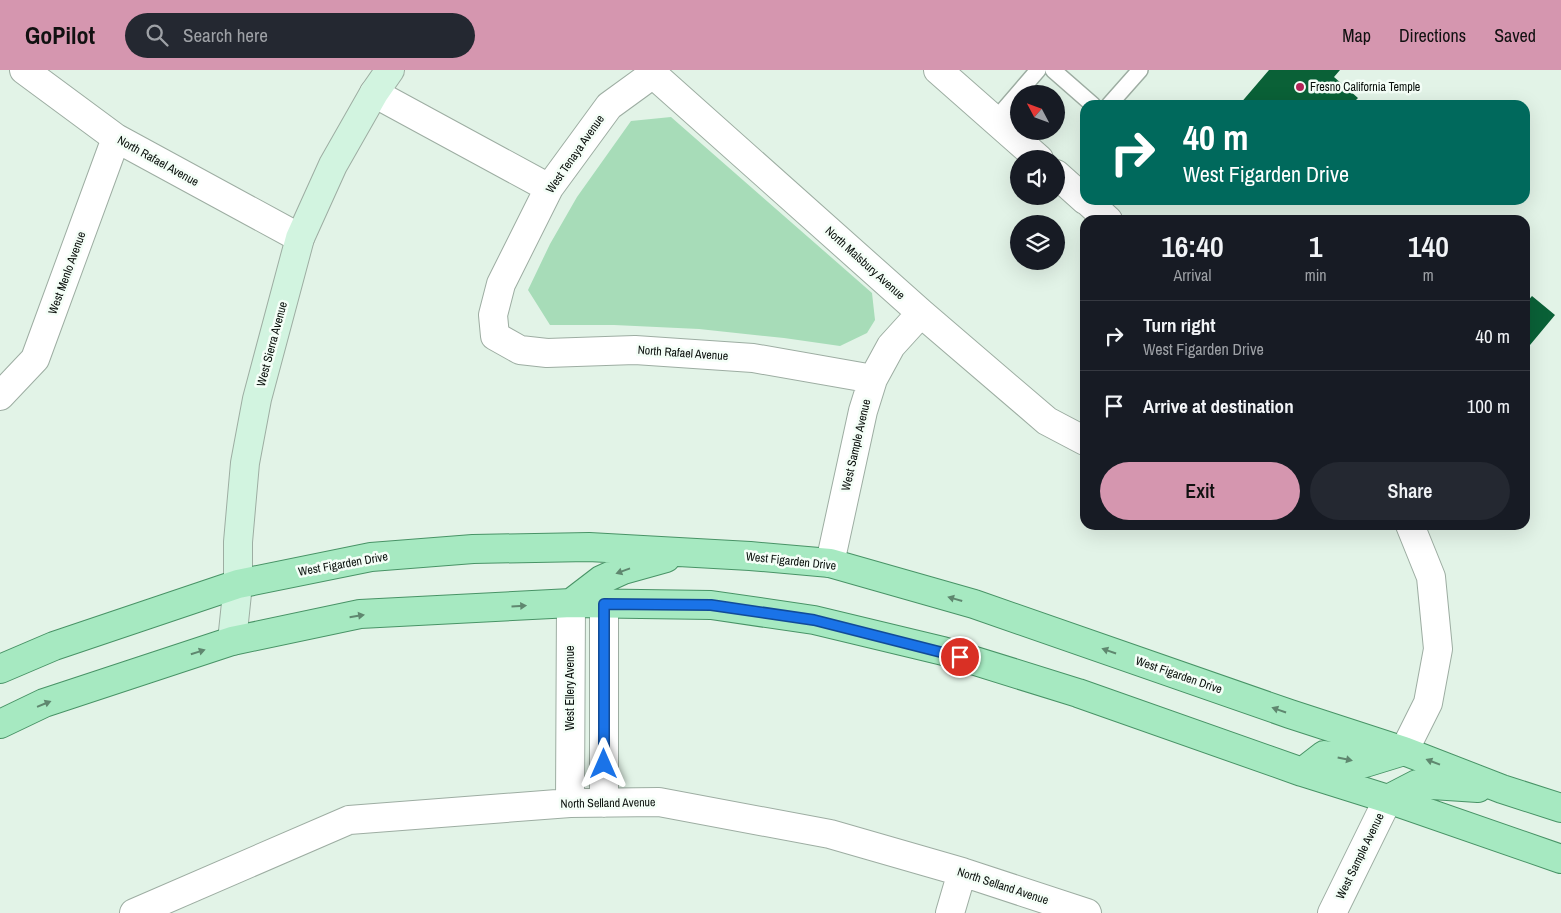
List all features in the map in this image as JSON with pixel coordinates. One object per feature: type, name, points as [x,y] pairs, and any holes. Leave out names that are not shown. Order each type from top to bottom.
[{"type":"main road","name":"West Figarden Drive","points":[[0,669],[54,646],[238,584],[371,557],[473,549],[588,547],[687,552],[830,563],[974,604],[1290,714],[1404,751],[1502,789],[1561,808]]},
{"type":"main road","points":[[571,603],[609,576],[687,552]]},
{"type":"main road","points":[[0,724],[44,703],[232,641],[360,614],[571,603],[711,605],[814,620],[943,651],[1078,693],[1302,772],[1388,799],[1561,859]]},
{"type":"main road","points":[[1302,772],[1324,755],[1365,763],[1404,751]]},
{"type":"main road","points":[[1388,799],[1417,784],[1502,789]]},
{"type":"street","name":"North Rafael Avenue","points":[[24,70],[116,138],[300,238]]},
{"type":"street","name":"West Sierra Avenue","points":[[232,641],[238,584],[238,542],[245,463],[257,399],[300,238],[333,165],[374,93],[390,70]]},
{"type":"street","points":[[938,70],[1029,150]]},
{"type":"street","name":"West Tenaya Avenue","points":[[495,336],[493,315],[501,284],[549,188],[609,106],[653,74]]},
{"type":"street","name":"North Malsbury Avenue","points":[[653,74],[921,313],[1047,421],[1080,438]]},
{"type":"street","points":[[374,93],[549,188]]},
{"type":"street","name":"West Menlo Avenue","points":[[0,396],[35,359],[116,138]]},
{"type":"street","points":[[1065,182],[1080,196]]},
{"type":"street","points":[[1091,205],[1102,215]]},
{"type":"street","name":"West Sample Avenue","points":[[830,563],[863,411],[874,379],[891,346],[921,313]]},
{"type":"street","name":"North Rafael Avenue","points":[[495,336],[520,350],[546,353],[635,350],[753,358],[874,379]]},
{"type":"street","points":[[1404,751],[1428,703],[1438,649],[1431,577],[1412,530]]},
{"type":"street","name":"West Ellery Avenue","points":[[570,803],[571,603]]},
{"type":"street","points":[[604,604],[604,803]]},
{"type":"street","name":"West Sample Avenue","points":[[1332,913],[1388,799]]},
{"type":"street","name":"North Selland Avenue","points":[[134,913],[349,820],[570,803],[659,802],[830,834],[962,872],[1087,913]]},
{"type":"street","points":[[950,913],[962,872]]},
{"type":"lane","points":[[995,120],[1038,70]]},
{"type":"lane","points":[[1052,70],[1087,100]]},
{"type":"lane","points":[[1113,100],[1140,70]]},
{"type":"green space","points":[[671,117],[872,293],[875,320],[867,333],[840,346],[699,329],[614,325],[550,325],[528,290],[550,244],[577,197],[631,121]]},
{"type":"building","name":"Fresno California Temple","points":[[1269,70],[1340,70],[1334,77],[1358,98],[1356,100],[1243,100]]},
{"type":"building","points":[[1532,296],[1555,315],[1530,345],[1530,298]]},
{"type":"place","name":"Fresno California Temple","points":[[1300,87]]},
{"type":"route","points":[[604,764],[604,604],[711,605],[814,620],[943,651],[960,657]]}]
